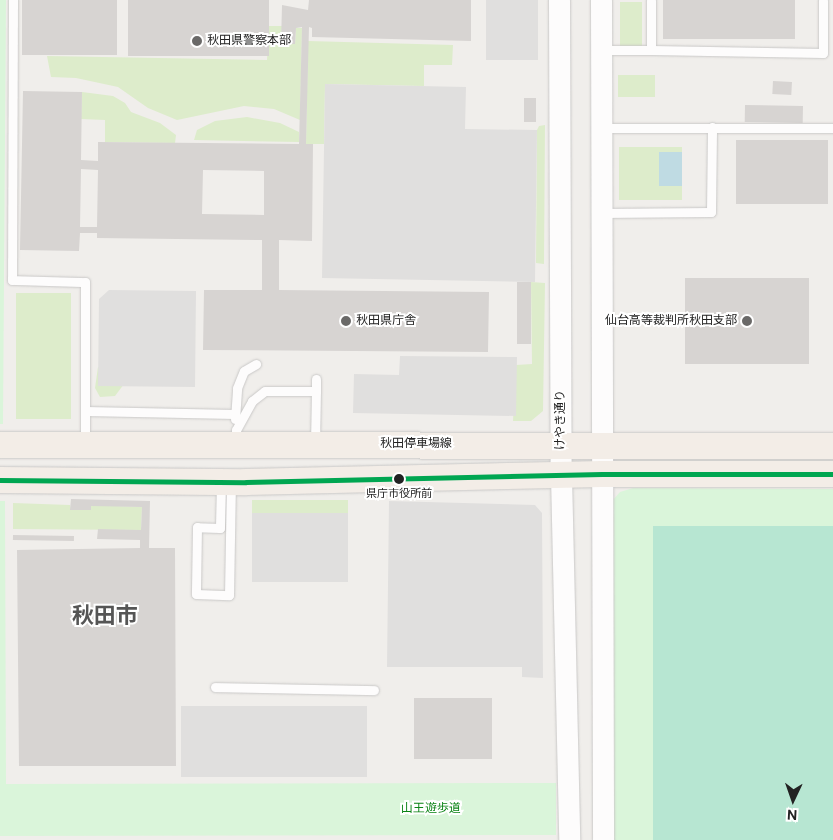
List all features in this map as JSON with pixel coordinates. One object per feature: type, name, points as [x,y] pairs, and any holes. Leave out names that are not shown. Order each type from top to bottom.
[{"type":"main road","name":"秋田停車場線","points":[[0,445],[85,444],[236,437],[315,443],[833,446]]},
{"type":"main road","points":[[0,480],[226,482],[602,474],[833,474]]},
{"type":"street","name":"けやき通り","points":[[559,0],[561,475],[569,840]]},
{"type":"street","points":[[601,0],[599,213],[602,445],[603,840]]},
{"type":"lane","points":[[13,0],[12,280],[85,282],[85,444]]},
{"type":"lane","points":[[651,0],[651,50]]},
{"type":"lane","points":[[601,50],[823,52],[823,0]]},
{"type":"lane","points":[[599,213],[711,212],[712,127]]},
{"type":"lane","points":[[600,128],[833,128]]},
{"type":"lane","points":[[236,437],[237,388],[244,371],[256,364]]},
{"type":"lane","points":[[315,443],[316,379]]},
{"type":"lane","points":[[236,437],[252,401],[265,391],[316,391]]},
{"type":"lane","points":[[85,411],[235,414]]},
{"type":"lane","points":[[446,489],[470,477]]},
{"type":"lane","points":[[389,480],[402,488],[429,488]]},
{"type":"lane","points":[[226,482],[229,595],[196,594],[197,527],[220,528],[226,482]]},
{"type":"lane","points":[[215,687],[374,690]]},
{"type":"green space","points":[[0,0],[6,0],[3,424],[0,424]]},
{"type":"green space","points":[[620,2],[642,2],[642,46],[620,46]]},
{"type":"green space","points":[[269,26],[282,26],[281,44],[295,44],[296,28],[302,28],[300,120],[274,109],[244,106],[177,120],[148,108],[118,87],[76,78],[51,77],[47,56],[267,60]]},
{"type":"green space","points":[[308,41],[453,45],[452,65],[424,65],[424,86],[325,84],[324,144],[306,144]]},
{"type":"green space","points":[[618,75],[655,75],[655,97],[618,97]]},
{"type":"green space","points":[[82,92],[113,96],[125,103],[131,112],[160,123],[176,135],[175,143],[105,142],[105,120],[81,119]]},
{"type":"green space","points":[[247,117],[280,123],[299,132],[299,142],[194,140],[197,130],[215,121]]},
{"type":"green space","points":[[545,125],[544,264],[536,263],[537,130],[539,126]]},
{"type":"green space","points":[[619,147],[682,147],[682,152],[659,153],[659,186],[682,186],[682,200],[619,200]]},
{"type":"green space","points":[[531,282],[545,283],[543,411],[531,421],[513,421],[516,365],[532,364]]},
{"type":"green space","points":[[16,293],[71,293],[71,419],[16,419]]},
{"type":"green space","points":[[98,367],[127,380],[115,396],[100,397],[95,388]]},
{"type":"green space","points":[[633,488],[833,489],[833,840],[611,840],[612,501],[620,492]]},
{"type":"green space","points":[[252,500],[348,500],[348,513],[252,513]]},
{"type":"green space","name":"山王遊歩道","points":[[0,501],[5,501],[6,784],[556,783],[556,835],[0,836]]},
{"type":"green space","points":[[13,503],[70,505],[71,510],[91,510],[91,505],[142,507],[141,530],[13,529]]},
{"type":"green space","points":[[653,526],[833,526],[833,840],[653,840]]},
{"type":"shaded area","points":[[486,0],[538,0],[538,60],[486,60]]},
{"type":"shaded area","points":[[325,84],[466,87],[465,129],[537,130],[535,282],[322,278]]},
{"type":"shaded area","points":[[109,290],[196,291],[195,387],[98,386],[99,299]]},
{"type":"shaded area","points":[[400,356],[517,357],[516,416],[353,413],[354,374],[399,375]]},
{"type":"shaded area","points":[[389,501],[535,505],[542,513],[543,678],[522,677],[522,667],[387,667]]},
{"type":"shaded area","points":[[252,513],[348,513],[348,582],[252,582]]},
{"type":"shaded area","points":[[181,706],[367,706],[367,777],[181,777]]},
{"type":"water","points":[[659,152],[682,152],[682,186],[659,186]]},
{"type":"building","points":[[22,0],[117,0],[117,55],[22,55]]},
{"type":"building","name":"秋田県警察本部","points":[[128,0],[269,0],[269,56],[128,56]]},
{"type":"building","points":[[309,0],[471,0],[471,41],[312,37],[312,28],[309,27],[306,144],[313,144],[312,241],[279,240],[279,290],[489,292],[488,352],[203,350],[204,290],[262,290],[262,240],[97,238],[97,233],[80,233],[79,251],[20,250],[23,91],[82,92],[81,160],[98,161],[98,142],[299,144],[302,27],[296,28],[295,44],[281,44],[282,5],[308,10]],"holes":[[[81,169],[98,170],[97,227],[80,227]],[[203,170],[264,171],[264,215],[202,214]]]},
{"type":"building","points":[[663,0],[795,0],[795,39],[663,39]]},
{"type":"building","points":[[773,81],[792,82],[791,95],[772,94]]},
{"type":"building","points":[[524,98],[536,98],[536,122],[524,122]]},
{"type":"building","points":[[745,105],[803,106],[803,123],[745,122]]},
{"type":"building","points":[[736,140],[828,140],[828,204],[736,204]]},
{"type":"building","name":"仙台高等裁判所秋田支部","points":[[685,278],[809,278],[809,364],[685,364]]},
{"type":"building","points":[[517,282],[531,282],[531,344],[517,344]]},
{"type":"building","points":[[71,499],[150,501],[149,548],[175,548],[176,766],[19,766],[17,550],[140,548],[140,540],[97,539],[98,529],[141,530],[142,507],[91,506],[91,510],[70,510]]},
{"type":"building","points":[[13,535],[74,536],[74,541],[13,540]]},
{"type":"building","points":[[414,698],[492,698],[492,759],[414,759]]},
{"type":"transit line","points":[[0,480],[246,482],[602,474],[833,474]]},
{"type":"place","name":"秋田県警察本部","points":[[197,41]]},
{"type":"place","name":"秋田県庁舎","points":[[346,321]]},
{"type":"place","name":"仙台高等裁判所秋田支部","points":[[747,321]]},
{"type":"place","name":"県庁市役所前","points":[[399,479]]},
{"type":"district","name":"秋田市","points":[[105,616]]}]
